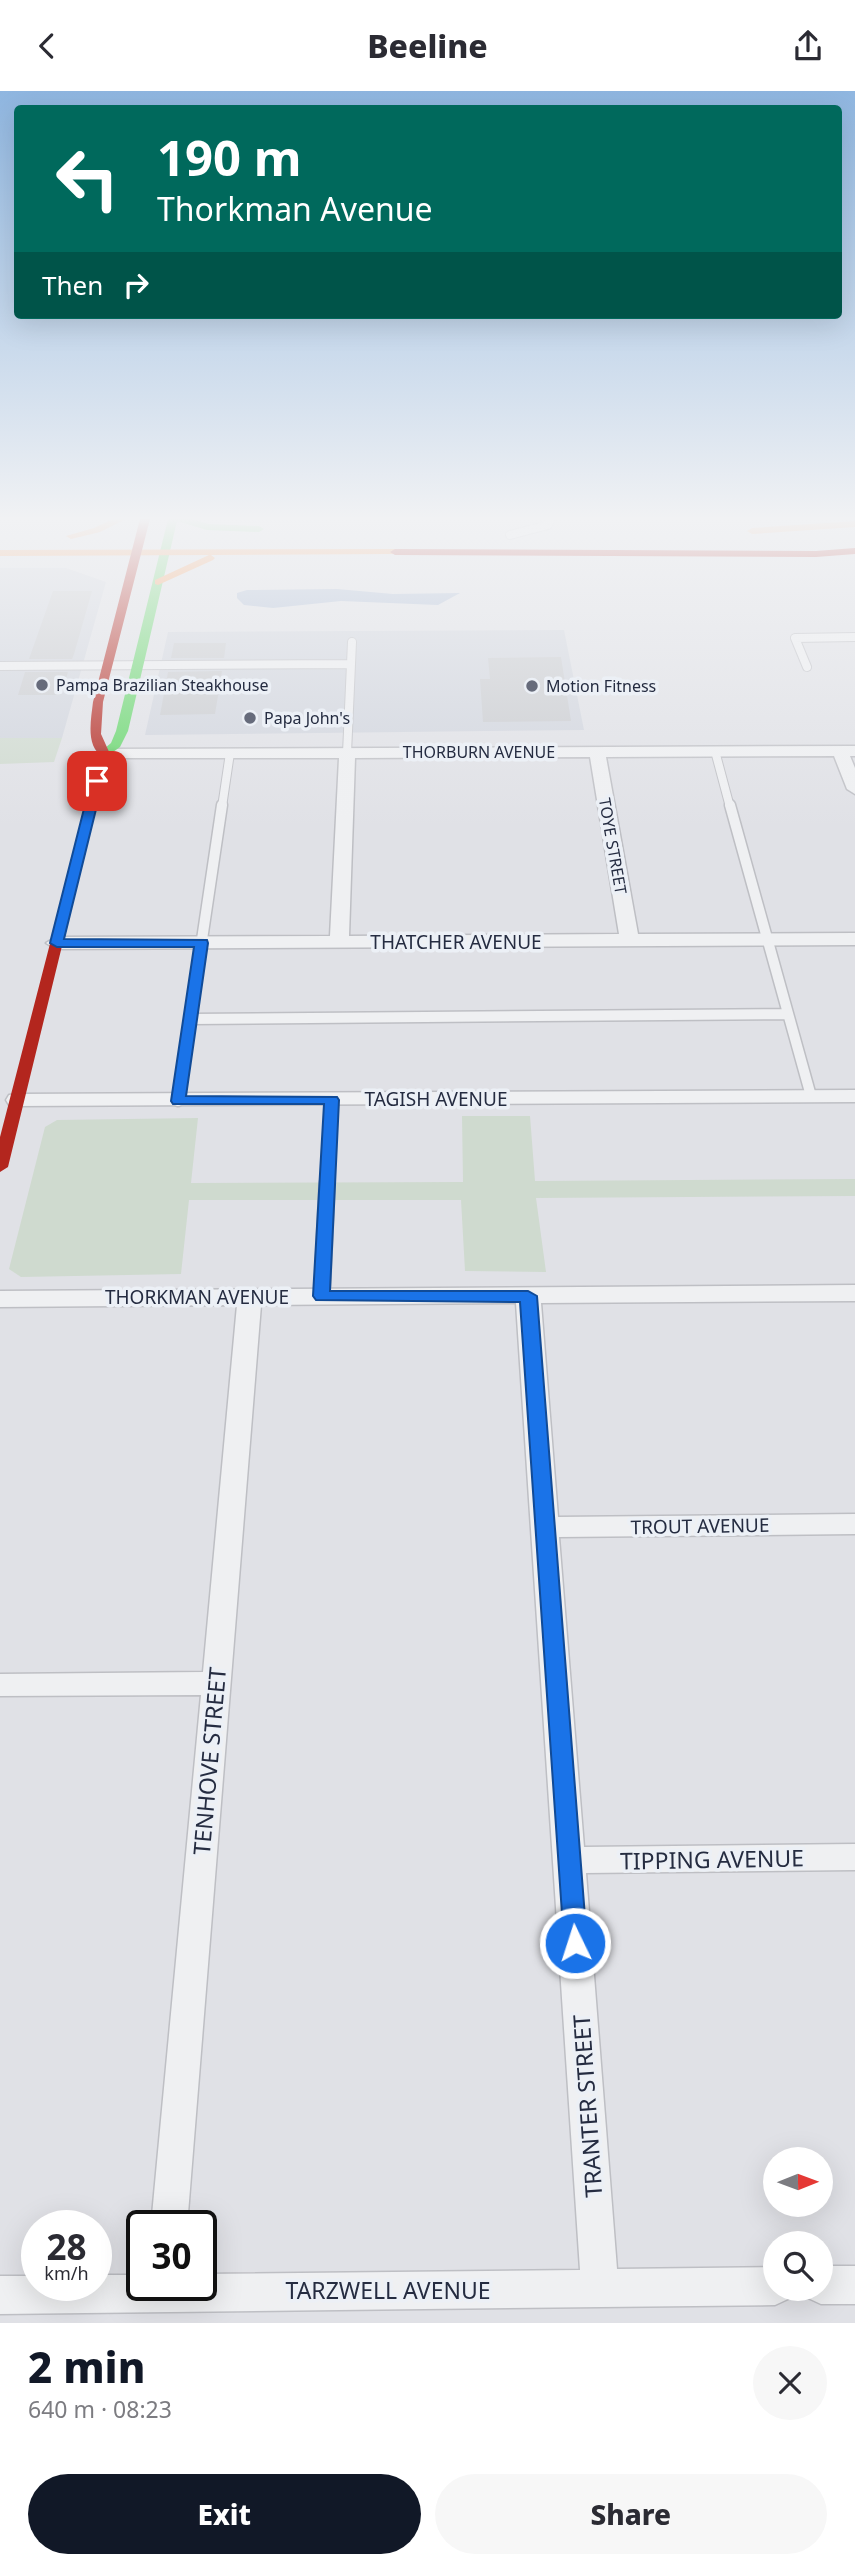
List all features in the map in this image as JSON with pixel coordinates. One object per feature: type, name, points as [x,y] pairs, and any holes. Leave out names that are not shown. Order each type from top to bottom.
[{"type":"main road","points":[[0,1167],[104,754],[95,734],[98,702],[120,619]]},
{"type":"main road","points":[[104,754],[116,745],[122,731],[148,619]]},
{"type":"street","name":"THORBURN AVENUE","points":[[104,754],[848,751]]},
{"type":"street","points":[[848,751],[855,789]]},
{"type":"street","name":"TOYE STREET","points":[[597,752],[629,940]]},
{"type":"street","points":[[339,942],[347,753]]},
{"type":"street","name":"THATCHER AVENUE","points":[[57,943],[855,939]]},
{"type":"street","name":"TAGISH AVENUE","points":[[17,1100],[855,1096]]},
{"type":"street","name":"THORKMAN AVENUE","points":[[0,1299],[855,1293]]},
{"type":"street","name":"TRANTER STREET","points":[[528,1296],[600,2288]]},
{"type":"street","name":"TENHOVE STREET","points":[[170,2210],[250,1297]]},
{"type":"street","name":"TROUT AVENUE","points":[[545,1527],[855,1524]]},
{"type":"street","points":[[0,1685],[216,1683]]},
{"type":"street","name":"TIPPING AVENUE","points":[[570,1860],[855,1857]]},
{"type":"street","points":[[833,2285],[855,2285]]},
{"type":"street","name":"TARZWELL AVENUE","points":[[217,2288],[763,2286]]},
{"type":"street","name":"TARZWELL AVENUE","points":[[0,2295],[126,2290]]},
{"type":"lane","points":[[807,667],[795,638],[855,637]]},
{"type":"lane","points":[[347,753],[352,642]]},
{"type":"lane","points":[[0,666],[351,664]]},
{"type":"lane","points":[[715,751],[811,1096]]},
{"type":"lane","points":[[178,1101],[230,753]]},
{"type":"lane","points":[[191,1019],[788,1014]]},
{"type":"lane","points":[[322,1296],[331,1100]]},
{"type":"shaded area","points":[[0,619],[96,619],[62,738],[0,739]]},
{"type":"shaded area","points":[[564,630],[584,730],[145,735],[168,632]]},
{"type":"shaded area","points":[[0,738],[62,738],[54,762],[0,764]]},
{"type":"shaded area","points":[[462,1116],[530,1116],[535,1181],[855,1179],[855,1196],[536,1198],[546,1272],[465,1271],[461,1200],[189,1200],[181,1274],[21,1277],[9,1269],[45,1127],[57,1120],[198,1118],[191,1183],[463,1182]]},
{"type":"building","points":[[43,619],[84,619],[72,659],[29,659]]},
{"type":"building","points":[[174,643],[226,643],[224,658],[171,658]]},
{"type":"building","points":[[561,657],[571,721],[483,722],[480,679],[490,679],[488,658]]},
{"type":"building","points":[[222,671],[215,714],[160,715],[168,672]]},
{"type":"building","points":[[25,672],[68,672],[61,695],[18,695]]},
{"type":"traffic: fast","points":[[66,905],[104,754],[116,745],[122,731],[149,619]]},
{"type":"traffic: jam","points":[[104,754],[95,734],[98,702],[119,619]]},
{"type":"traffic: jam","points":[[0,1167],[66,905]]},
{"type":"place","name":"Pampa Brazilian Steakhouse","points":[[42,685]]},
{"type":"place","name":"Motion Fitness","points":[[532,686]]},
{"type":"place","name":"Papa John's","points":[[250,718]]},
{"type":"route","points":[[97,781],[57,943],[202,943],[178,1101],[331,1100],[322,1296],[528,1296],[575,1943]]}]
